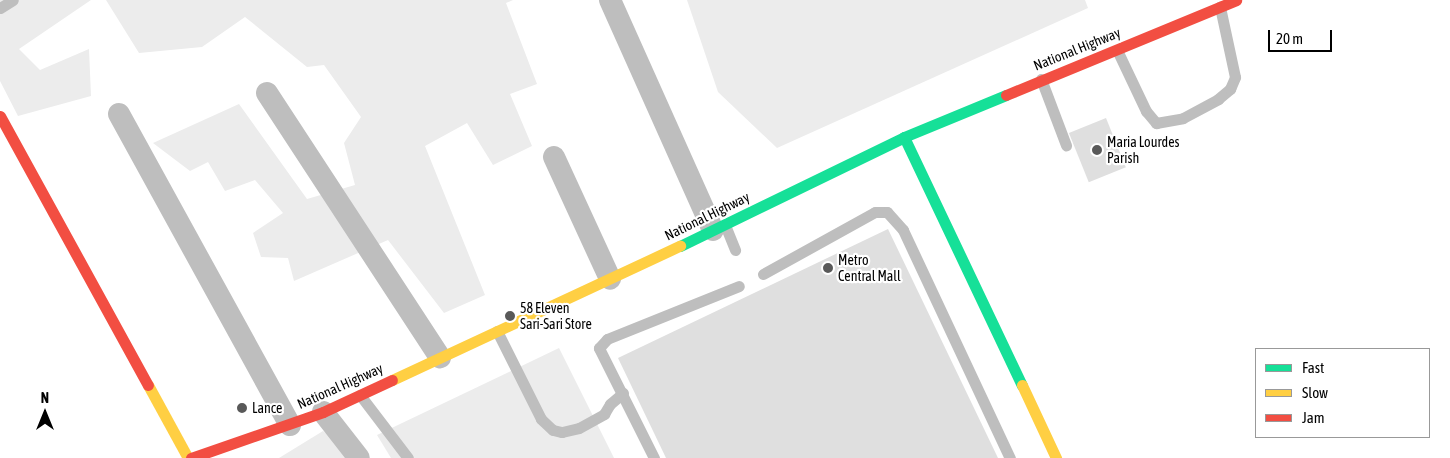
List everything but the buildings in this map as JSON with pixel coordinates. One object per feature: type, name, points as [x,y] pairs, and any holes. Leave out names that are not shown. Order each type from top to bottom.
[{"type":"main road","name":"National Highway","points":[[190,458],[324,412],[496,330],[719,228],[904,137],[1236,0]]},
{"type":"main road","points":[[0,116],[190,458]]},
{"type":"main road","points":[[904,137],[1056,458]]},
{"type":"street","points":[[610,0],[719,228]]},
{"type":"street","points":[[267,93],[440,357]]},
{"type":"street","points":[[118,114],[290,425]]},
{"type":"street","points":[[554,157],[610,279]]},
{"type":"street","points":[[324,412],[359,458]]},
{"type":"lane","points":[[0,8],[12,0]]},
{"type":"lane","points":[[1117,50],[1146,112],[1156,123],[1183,118],[1218,99],[1230,89],[1235,77],[1220,7]]},
{"type":"lane","points":[[1041,80],[1066,144]]},
{"type":"lane","points":[[763,274],[875,212],[887,212],[903,230],[1010,458]]},
{"type":"lane","points":[[719,228],[735,250]]},
{"type":"lane","points":[[654,458],[599,348],[607,339],[739,286]]},
{"type":"lane","points":[[496,330],[541,419],[553,430],[562,432],[579,428],[604,414],[610,404],[623,393]]},
{"type":"lane","points":[[360,395],[408,458]]},
{"type":"shaded area","points":[[0,0],[91,0],[19,49],[40,70],[89,49],[91,96],[18,116],[0,81]]},
{"type":"shaded area","points":[[106,0],[513,0],[506,3],[537,84],[510,94],[532,146],[493,165],[467,123],[425,146],[485,295],[444,313],[388,240],[294,281],[288,258],[261,257],[253,233],[283,213],[255,180],[225,191],[208,162],[190,171],[153,143],[239,104],[307,199],[355,185],[344,143],[361,117],[324,65],[307,67],[245,17],[202,47],[139,53]]},
{"type":"shaded area","points":[[687,0],[1085,0],[1088,8],[777,148],[718,92]]},
{"type":"shaded area","points":[[559,348],[614,458],[391,458],[377,435]]},
{"type":"shaded area","points":[[323,431],[357,458],[279,458]]},
{"type":"traffic: fast","points":[[680,246],[904,137],[1006,95]]},
{"type":"traffic: fast","points":[[904,137],[1022,385]]},
{"type":"traffic: slow","points":[[392,380],[680,246]]},
{"type":"traffic: slow","points":[[148,385],[188,458]]},
{"type":"traffic: slow","points":[[1022,385],[1056,458]]},
{"type":"traffic: jam","points":[[1006,95],[1236,0]]},
{"type":"traffic: jam","points":[[0,116],[148,385]]},
{"type":"traffic: jam","points":[[191,458],[323,412],[392,380]]},
{"type":"place","name":"Maria Lourdes Parish","points":[[1097,150]]},
{"type":"place","name":"Metro Central Mall","points":[[828,268]]},
{"type":"place","name":"58 Eleven Sari-Sari Store","points":[[510,316]]},
{"type":"place","name":"Lance","points":[[242,408]]}]
